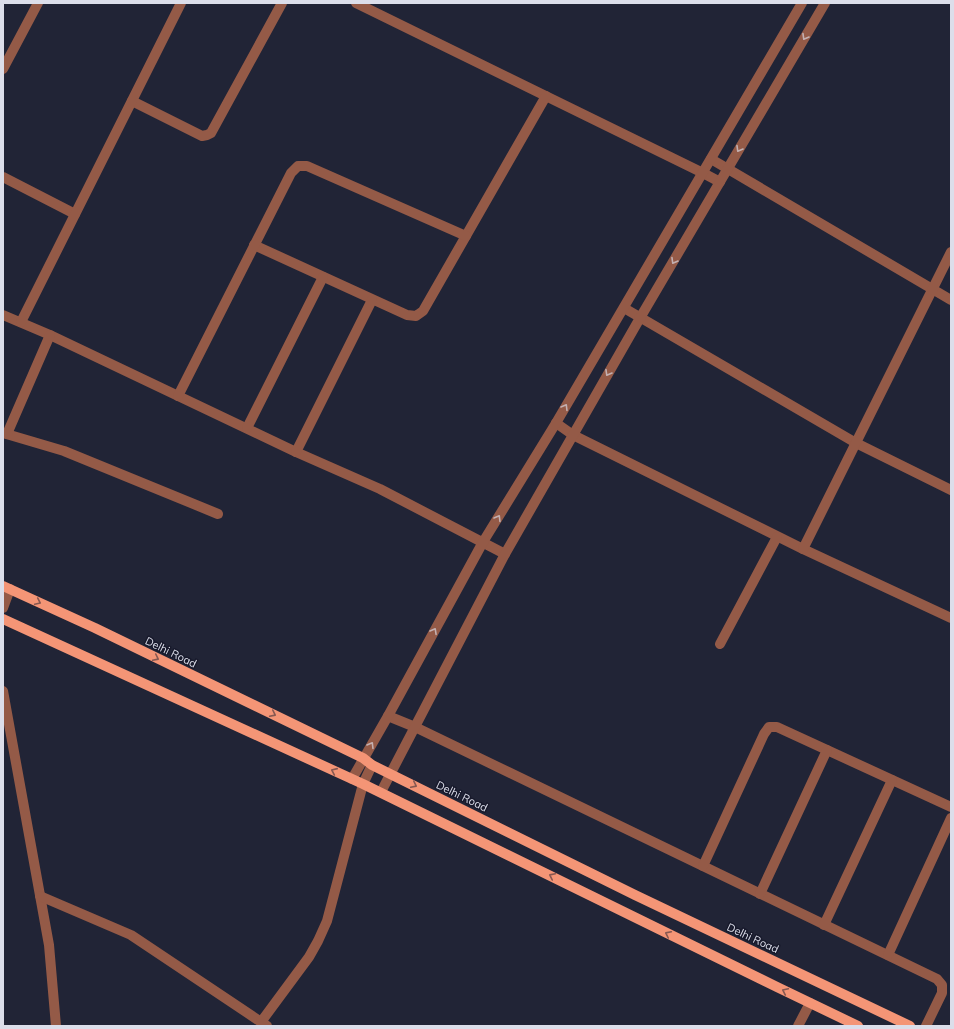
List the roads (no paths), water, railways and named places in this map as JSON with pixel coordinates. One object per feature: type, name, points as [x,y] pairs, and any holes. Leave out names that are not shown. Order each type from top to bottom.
[{"type":"main road","name":"Delhi Road","points":[[6,587],[95,628],[363,758],[372,765],[636,895],[910,1026]]},
{"type":"main road","points":[[3,619],[381,792],[810,1003],[840,1022],[858,1026]]},
{"type":"street","points":[[3,69],[38,3]]},
{"type":"street","points":[[21,322],[181,3]]},
{"type":"street","points":[[132,101],[202,136],[211,133],[282,3]]},
{"type":"street","points":[[356,3],[720,182]]},
{"type":"street","points":[[352,779],[483,542],[556,423],[802,3]]},
{"type":"street","points":[[381,792],[505,554],[640,318],[825,3]]},
{"type":"street","points":[[254,245],[407,316],[416,316],[423,311],[546,96]]},
{"type":"street","points":[[712,159],[727,170],[951,300]]},
{"type":"street","points":[[178,396],[291,173],[298,166],[307,166],[466,236]]},
{"type":"street","points":[[3,177],[75,214]]},
{"type":"street","points":[[803,549],[951,252]]},
{"type":"street","points":[[247,428],[323,277]]},
{"type":"street","points":[[296,452],[372,300]]},
{"type":"street","points":[[624,308],[856,443],[951,490]]},
{"type":"street","points":[[3,315],[50,335],[296,452],[380,489],[505,554]]},
{"type":"street","points":[[50,335],[5,433],[64,451],[218,514]]},
{"type":"street","points":[[556,423],[573,435],[777,537],[951,618]]},
{"type":"street","points":[[720,644],[777,537]]},
{"type":"street","points":[[3,608],[6,587]]},
{"type":"street","points":[[3,691],[49,945],[56,1026]]},
{"type":"street","points":[[388,716],[415,727],[937,979],[942,985],[942,993],[926,1026]]},
{"type":"street","points":[[703,866],[764,734],[769,727],[777,727],[951,807]]},
{"type":"street","points":[[760,894],[826,750]]},
{"type":"street","points":[[40,896],[131,935],[264,1024],[309,957],[327,921],[363,784],[372,765]]},
{"type":"street","points":[[824,925],[892,780]]},
{"type":"street","points":[[888,955],[951,818]]},
{"type":"street","points":[[798,1026],[810,1003]]}]
